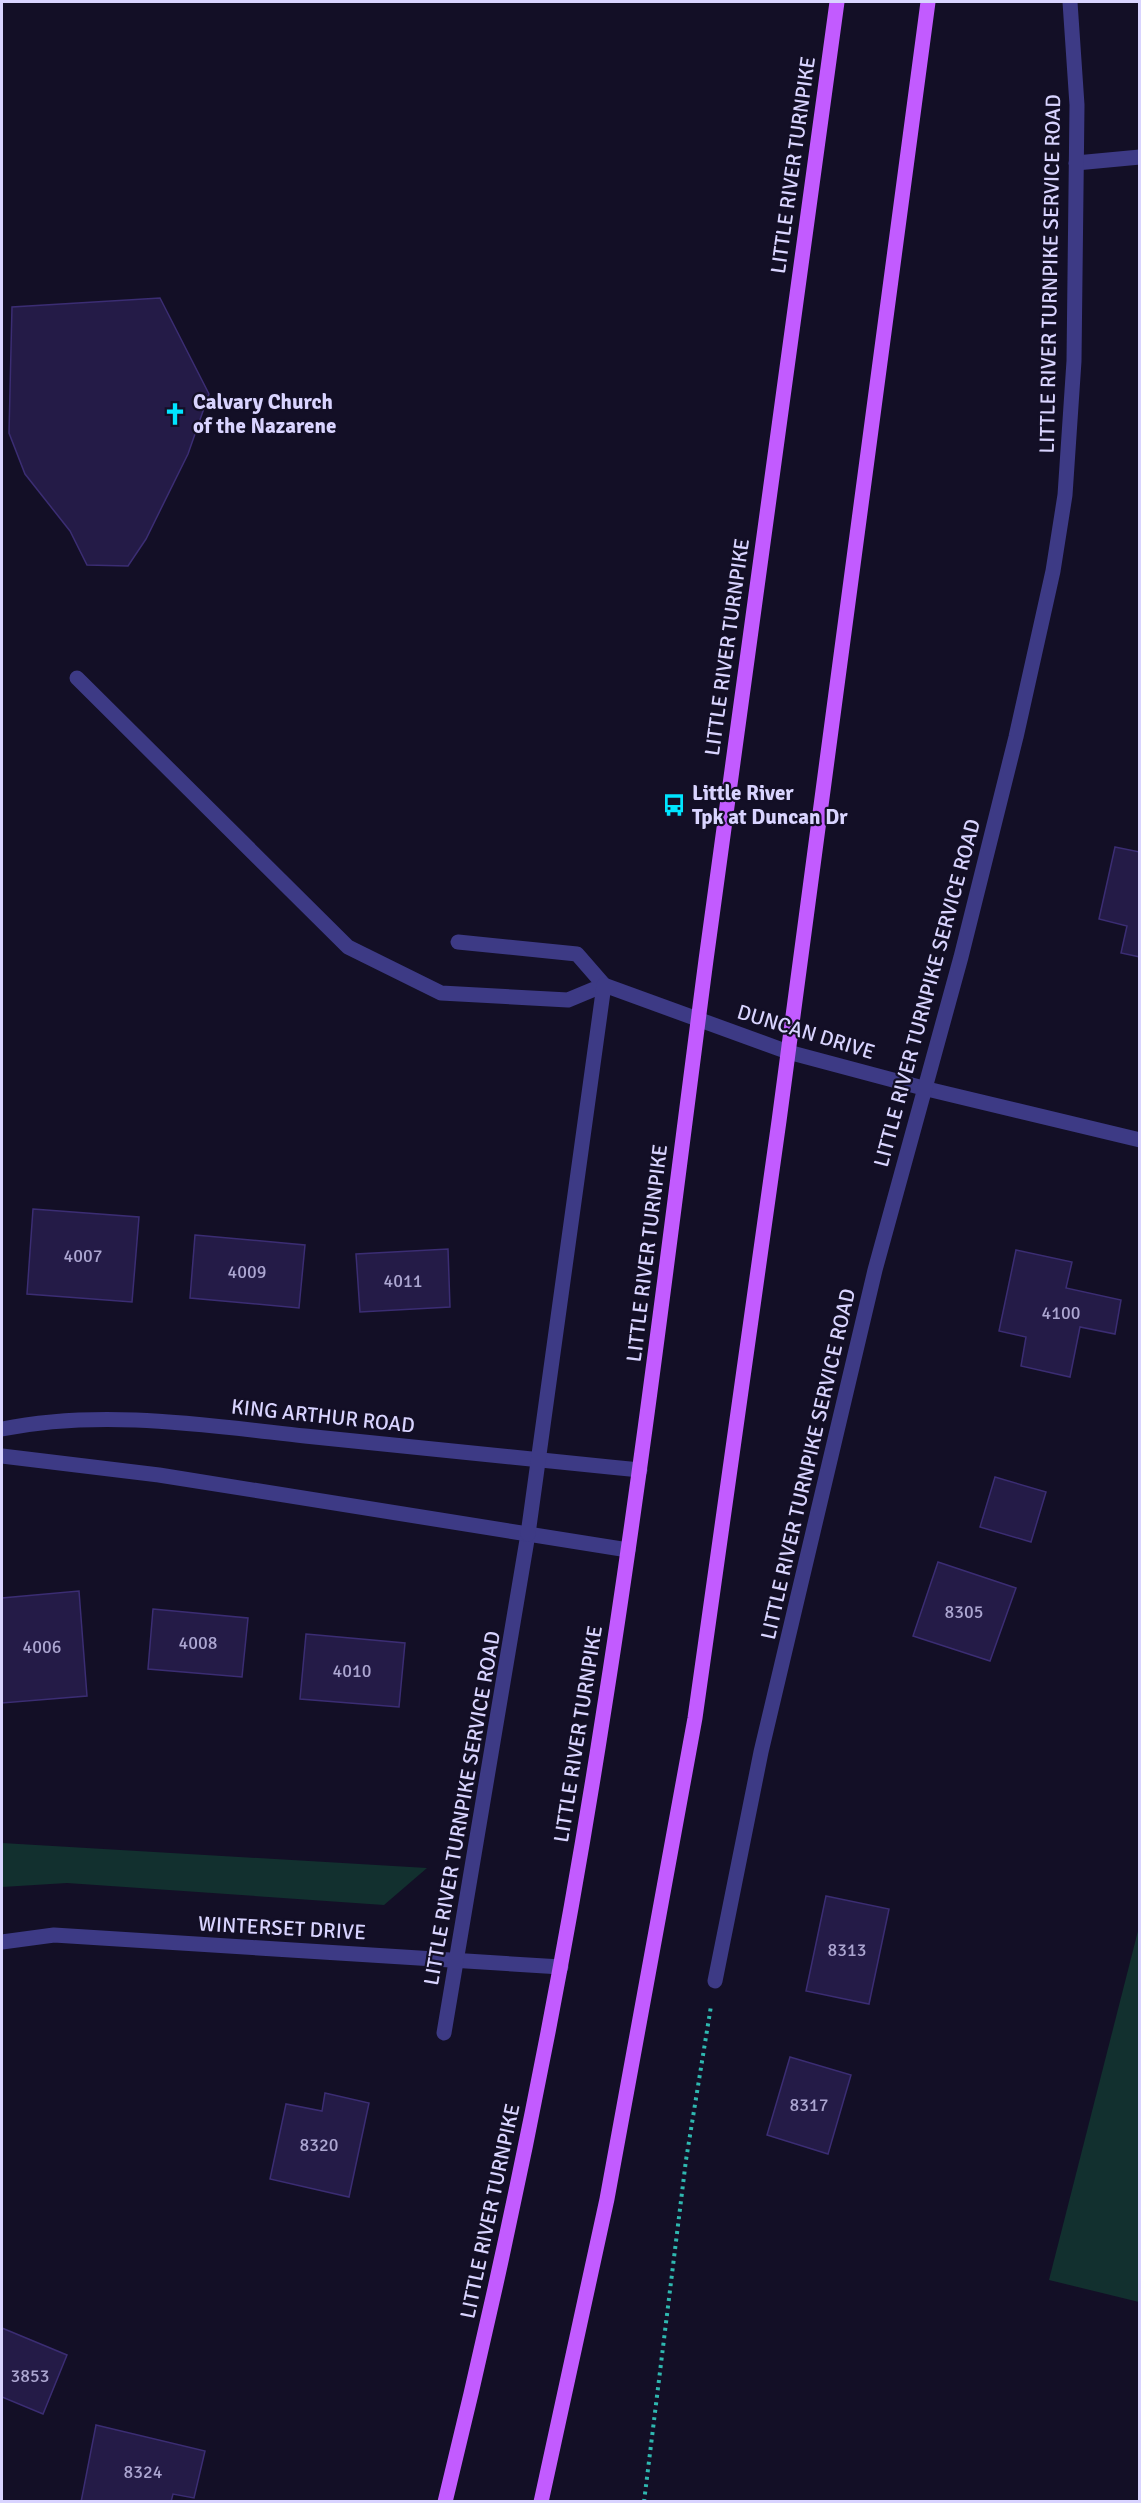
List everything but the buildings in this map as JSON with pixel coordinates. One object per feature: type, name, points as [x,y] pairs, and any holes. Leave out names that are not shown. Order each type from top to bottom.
[{"type":"main road","name":"LITTLE RIVER TURNPIKE","points":[[445,2502],[478,2367],[518,2185],[561,1967],[603,1720],[640,1470],[787,356],[837,2]]},
{"type":"main road","points":[[541,2502],[608,2199],[693,1730],[788,1052],[928,2]]},
{"type":"street","name":"LITTLE RIVER TURNPIKE SERVICE ROAD","points":[[715,1981],[761,1752],[875,1270],[923,1088],[961,957],[1011,760],[1053,571],[1065,495],[1074,362],[1077,105],[1070,2]]},
{"type":"street","points":[[1076,163],[1140,157]]},
{"type":"street","points":[[77,678],[348,947],[441,993],[568,1000],[604,985],[577,954],[458,942]]},
{"type":"street","name":"DUNCAN DRIVE","points":[[604,985],[788,1052],[923,1088],[1140,1140]]},
{"type":"street","name":"LITTLE RIVER TURNPIKE SERVICE ROAD","points":[[444,2033],[528,1534],[604,985]]},
{"type":"street","name":"KING ARTHUR ROAD","points":[[2,1430],[94,1421],[195,1424],[640,1470]]},
{"type":"street","points":[[2,1456],[159,1475],[628,1551]]},
{"type":"street","name":"WINTERSET DRIVE","points":[[2,1942],[54,1935],[561,1967]]},
{"type":"path","points":[[644,2502],[686,2160],[715,1981]]},
{"type":"green space","points":[[2,1843],[427,1868],[384,1905],[67,1883],[2,1887]]},
{"type":"green space","points":[[1139,1927],[1140,2302],[1049,2280]]},
{"type":"place","name":"Calvary Church of the Nazarene","points":[[175,414]]},
{"type":"place","name":"Little River Tpk at Duncan Dr","points":[[674,805]]}]
